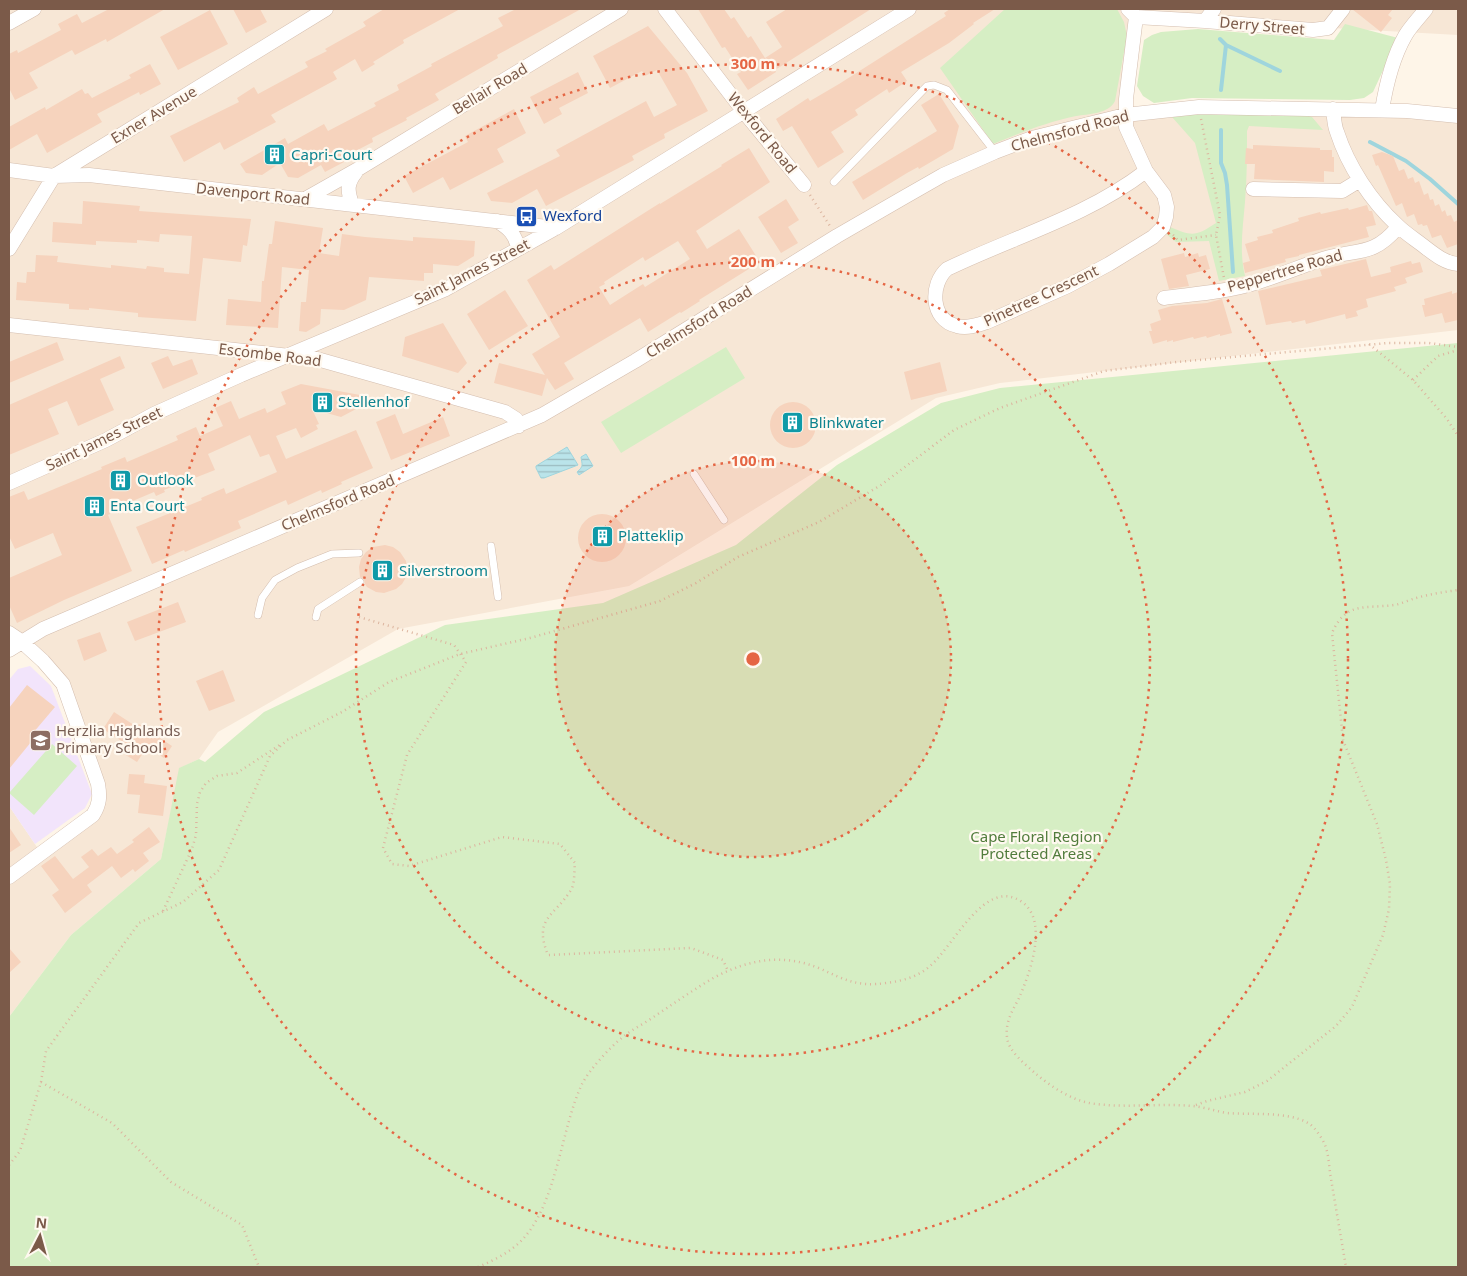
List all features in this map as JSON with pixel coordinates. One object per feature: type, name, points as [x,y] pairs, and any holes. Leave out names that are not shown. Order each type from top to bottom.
[{"type":"street","points":[[9,23],[34,9]]},
{"type":"street","name":"Exner Avenue","points":[[9,249],[54,176],[326,9]]},
{"type":"street","name":"Bellair Road","points":[[305,199],[358,169],[621,9]]},
{"type":"street","name":"Wexford Road","points":[[665,9],[744,112],[804,185]]},
{"type":"street","name":"Saint James Street","points":[[9,483],[106,440],[154,414],[446,289],[556,228],[909,9]]},
{"type":"street","points":[[1205,21],[1214,9]]},
{"type":"street","name":"Derry Street","points":[[1125,115],[1132,13],[1313,30],[1328,28],[1343,9]]},
{"type":"street","points":[[1382,110],[1386,85],[1394,61],[1405,36],[1426,9]]},
{"type":"street","name":"Chelmsford Road","points":[[9,650],[42,629],[542,416],[837,236],[944,175],[1032,138],[1125,115],[1199,107],[1382,110],[1458,116]]},
{"type":"street","points":[[1333,109],[1336,130],[1342,147],[1360,180],[1382,211],[1398,227],[1437,256],[1445,261],[1458,264]]},
{"type":"street","points":[[1125,115],[1128,133],[1146,171],[1164,195],[1167,207],[1163,227]]},
{"type":"street","points":[[352,204],[348,194],[348,186],[350,179],[358,169]]},
{"type":"street","name":"Davenport Road","points":[[9,170],[54,176],[89,175],[556,228]]},
{"type":"street","name":"Pinetree Crescent","points":[[1146,171],[1082,211],[947,269],[937,281],[934,290],[935,305],[942,317],[949,323],[957,326],[978,325],[1068,286],[1153,237],[1163,227]]},
{"type":"street","points":[[1253,189],[1342,191],[1360,180]]},
{"type":"street","points":[[496,221],[512,232],[518,249]]},
{"type":"street","name":"Peppertree Road","points":[[1164,298],[1254,283],[1336,255],[1370,249],[1387,240],[1398,227]]},
{"type":"street","name":"Escombe Road","points":[[9,325],[317,359],[505,412],[516,419],[519,426]]},
{"type":"street","points":[[9,633],[43,661],[63,684],[98,784],[100,799],[93,815],[9,877]]},
{"type":"lane","points":[[834,182],[927,86],[934,85],[947,90],[995,152]]},
{"type":"lane","points":[[694,474],[724,520]]},
{"type":"lane","points":[[491,546],[498,597]]},
{"type":"lane","points":[[258,615],[262,598],[275,580],[297,568],[332,554],[359,553]]},
{"type":"lane","points":[[316,617],[318,609],[360,582]]},
{"type":"path","points":[[1199,107],[1220,215],[1216,235],[1226,289]]},
{"type":"path","name":"Wexford Road","points":[[804,185],[837,236]]},
{"type":"path","points":[[1163,227],[1178,240],[1216,235]]},
{"type":"path","points":[[163,911],[192,849],[196,835],[197,804],[200,792],[206,783],[217,776],[237,773],[287,740],[342,712],[389,682],[460,654],[530,638],[660,601],[696,584],[738,557],[819,522],[882,485],[954,430],[1000,408],[1104,371],[1177,362],[1369,344],[1429,343],[1458,348]]},
{"type":"path","points":[[1369,344],[1413,380],[1458,436]]},
{"type":"path","points":[[1413,380],[1438,356],[1458,348]]},
{"type":"path","points":[[1195,1106],[1207,1101],[1245,1092],[1267,1081],[1336,1026],[1352,1007],[1383,935],[1389,909],[1390,884],[1377,824],[1343,740],[1332,634],[1336,622],[1346,614],[1364,606],[1395,605],[1417,597],[1458,590]]},
{"type":"path","points":[[358,617],[454,645],[466,662],[407,755],[383,848],[392,864],[409,866],[502,838],[560,844],[575,863],[572,889],[544,922],[542,941],[548,955],[691,948],[723,960],[728,971]]},
{"type":"path","points":[[9,1165],[20,1151],[41,1082],[46,1051],[139,923],[183,902],[219,870],[270,756],[287,740]]},
{"type":"path","points":[[478,1267],[502,1256],[514,1247],[535,1223],[545,1204],[568,1124],[583,1083],[596,1064],[622,1038],[682,997],[728,971],[749,962],[787,959],[805,963],[850,982],[874,985],[898,982],[911,978],[932,965],[981,907],[994,897],[1008,896],[1019,899],[1028,906],[1035,917],[1036,931],[1034,952],[1028,975],[1009,1017],[1007,1028],[1007,1040],[1016,1055],[1046,1082],[1066,1095],[1087,1103],[1114,1106],[1195,1106],[1226,1113],[1282,1116],[1310,1124],[1325,1144],[1346,1267]]},
{"type":"path","points":[[41,1082],[112,1123],[171,1182],[242,1225],[259,1267]]},
{"type":"shaded area","points":[[9,9],[1458,9],[1458,35],[1136,17],[1125,115],[1458,116],[1458,330],[1000,383],[936,398],[629,586],[398,629],[218,732],[199,759],[180,768],[161,859],[71,935],[9,1017],[9,806],[41,853],[98,807],[63,684],[9,633]]},
{"type":"shaded area","name":"Herzlia Highlands Primary School","points":[[30,666],[51,686],[92,794],[85,808],[35,844],[9,806],[9,680],[18,669]]},
{"type":"green space","points":[[1005,9],[1117,9],[1124,22],[1127,36],[1115,101],[1112,105],[1098,113],[1065,118],[993,144],[940,68]]},
{"type":"green space","points":[[1345,24],[1398,38],[1373,92],[1364,98],[1350,100],[1192,98],[1154,103],[1143,96],[1137,86],[1144,40],[1161,32],[1198,29],[1334,40]]},
{"type":"green space","points":[[1208,113],[1303,114],[1312,117],[1323,130],[1249,126],[1247,131],[1242,239],[1245,276],[1219,281],[1209,241],[1176,242],[1166,234],[1170,227],[1193,234],[1203,231],[1216,223],[1195,143],[1172,117]]},
{"type":"green space","name":"Cape Floral Region Protected Areas","points":[[1458,343],[1458,1267],[9,1267],[9,1017],[71,935],[161,859],[179,768],[199,759],[205,762],[264,712],[445,625],[603,603],[736,545],[837,465],[941,403],[1000,388]]},
{"type":"green space","points":[[726,347],[745,378],[621,453],[601,422]]},
{"type":"green space","points":[[52,744],[77,766],[34,815],[9,793]]},
{"type":"water","points":[[567,447],[578,465],[541,478],[536,466]]},
{"type":"water","points":[[586,454],[593,466],[579,475],[577,472],[582,465],[581,457]]},
{"type":"building","points":[[109,9],[165,9],[107,42],[106,39],[75,55],[72,50],[29,73],[38,88],[15,100],[9,88],[9,54],[17,50],[18,53],[61,30],[58,24],[77,14],[82,23]]},
{"type":"building","points":[[233,9],[260,9],[267,22],[246,33]]},
{"type":"building","points":[[384,9],[460,9],[403,40],[404,43],[373,62],[375,64],[362,72],[355,59],[333,72],[337,79],[271,115],[276,122],[224,150],[220,142],[184,162],[170,136],[239,102],[237,98],[254,87],[258,94],[308,67],[305,62],[327,51],[325,49],[366,26],[363,22]]},
{"type":"building","points":[[516,9],[581,9],[497,55],[498,58],[435,94],[439,100],[406,118],[407,120],[372,138],[373,142],[342,158],[344,162],[325,172],[321,165],[298,178],[288,177],[280,163],[262,175],[246,173],[240,164],[285,138],[288,144],[324,124],[328,131],[376,106],[374,103],[399,90],[397,85],[432,66],[431,64],[503,26],[498,18]]},
{"type":"building","points":[[698,9],[724,9],[731,19],[734,17],[748,38],[751,36],[765,58],[782,47],[766,22],[787,9],[871,9],[775,70],[776,72],[748,90],[737,74],[741,72],[725,47],[722,48]]},
{"type":"building","points":[[950,9],[995,9],[973,23],[949,43],[901,72],[907,81],[889,93],[887,89],[855,110],[858,115],[831,132],[844,152],[818,168],[792,126],[783,131],[776,119],[808,98],[810,101],[839,84],[946,16],[944,13]]},
{"type":"building","points":[[1352,9],[1393,9],[1388,15],[1392,18],[1381,32]]},
{"type":"building","points":[[210,10],[228,44],[178,70],[160,37]]},
{"type":"building","points":[[648,26],[687,73],[708,111],[664,134],[665,138],[632,156],[634,160],[546,206],[537,189],[512,203],[491,201],[487,193],[560,156],[556,150],[646,101],[654,117],[677,105],[657,70],[645,76],[642,71],[610,88],[593,56]]},
{"type":"building","points":[[150,64],[161,84],[140,95],[139,92],[97,114],[102,122],[47,153],[37,134],[9,150],[9,127],[45,107],[46,110],[82,89],[85,94],[88,93],[92,98],[131,78],[129,75]]},
{"type":"building","points":[[578,72],[588,93],[559,108],[562,114],[544,124],[530,97]]},
{"type":"building","points":[[939,94],[959,126],[953,149],[919,169],[918,167],[907,173],[863,200],[852,182],[937,131],[921,105]]},
{"type":"building","points":[[514,109],[526,133],[497,149],[504,162],[450,190],[443,177],[413,193],[404,176],[468,142],[465,136]]},
{"type":"building","points":[[1253,145],[1332,150],[1334,172],[1324,171],[1324,182],[1254,179],[1255,164],[1245,164],[1246,148],[1253,149]]},
{"type":"building","points":[[749,148],[770,182],[696,231],[707,249],[739,229],[760,262],[648,332],[640,318],[564,363],[574,379],[555,390],[547,378],[542,396],[494,383],[499,363],[545,375],[532,354],[560,337],[527,280],[551,265],[554,270]],"holes":[[[678,241],[690,259],[645,287],[643,284],[610,305],[599,287],[643,257],[645,261]]]},
{"type":"building","points":[[1382,152],[1393,156],[1399,171],[1404,169],[1408,179],[1413,177],[1415,183],[1419,181],[1424,195],[1428,193],[1430,200],[1433,199],[1435,206],[1439,204],[1442,212],[1445,210],[1447,216],[1451,215],[1454,222],[1458,220],[1458,244],[1447,248],[1441,235],[1432,238],[1427,225],[1418,225],[1414,214],[1407,217],[1402,203],[1396,206],[1372,155]]},
{"type":"building","points":[[786,199],[799,220],[788,227],[798,243],[781,253],[758,217]]},
{"type":"building","points":[[83,201],[140,206],[139,211],[251,219],[247,246],[243,245],[241,262],[203,258],[196,321],[138,317],[138,313],[89,308],[89,310],[69,309],[69,304],[16,300],[17,282],[26,283],[27,272],[35,272],[36,255],[58,256],[57,262],[111,268],[111,265],[146,269],[147,266],[164,268],[164,272],[189,274],[192,236],[160,234],[159,242],[137,240],[137,243],[96,241],[96,245],[52,242],[53,222],[82,224]]},
{"type":"building","points":[[1367,205],[1369,211],[1372,211],[1376,225],[1366,227],[1369,237],[1285,259],[1286,262],[1245,273],[1243,263],[1250,261],[1245,244],[1258,240],[1257,237],[1273,233],[1272,230],[1299,221],[1298,218],[1320,212],[1321,214],[1348,208],[1349,210]]},
{"type":"building","points":[[275,221],[323,228],[319,253],[339,256],[342,234],[413,241],[413,237],[475,241],[474,256],[458,266],[433,264],[433,273],[424,273],[424,281],[369,277],[366,300],[344,310],[321,309],[320,324],[306,332],[299,331],[301,302],[306,302],[309,270],[282,267],[278,328],[226,325],[228,299],[261,302],[262,281],[264,281],[269,244],[272,244]]},
{"type":"building","points":[[1184,253],[1185,257],[1198,253],[1199,257],[1206,255],[1210,269],[1186,275],[1189,286],[1169,289],[1161,259]]},
{"type":"building","points":[[1366,259],[1371,277],[1391,272],[1390,267],[1411,261],[1412,264],[1420,262],[1423,272],[1405,278],[1407,283],[1394,287],[1396,291],[1366,299],[1368,307],[1356,311],[1358,316],[1346,319],[1345,314],[1306,324],[1305,320],[1266,325],[1258,291],[1322,276],[1320,270]]},
{"type":"building","points":[[505,290],[528,326],[489,350],[467,314]]},
{"type":"building","points":[[1452,291],[1452,294],[1458,292],[1458,320],[1445,323],[1442,313],[1425,317],[1422,305],[1425,305],[1424,299]]},
{"type":"building","points":[[1222,299],[1232,333],[1207,338],[1206,336],[1194,339],[1193,337],[1173,342],[1173,340],[1167,342],[1167,340],[1153,344],[1149,331],[1152,331],[1150,324],[1161,320],[1158,310],[1172,306],[1207,303]]},
{"type":"building","points":[[443,323],[467,363],[458,373],[402,356],[405,337]]},
{"type":"building","points":[[57,342],[64,360],[9,383],[9,362]]},
{"type":"building","points":[[120,356],[125,368],[100,379],[114,410],[78,426],[67,401],[48,409],[59,434],[9,455],[9,405]]},
{"type":"building","points":[[168,356],[173,366],[192,359],[198,374],[163,389],[151,363]]},
{"type":"building","points":[[940,362],[947,391],[911,400],[904,372]]},
{"type":"building","points":[[301,384],[360,395],[358,408],[341,417],[312,409],[319,424],[316,425],[318,429],[301,438],[296,428],[276,436],[286,459],[356,430],[373,468],[341,482],[342,484],[322,493],[321,490],[288,505],[286,500],[238,521],[241,528],[152,564],[136,527],[202,500],[201,498],[224,488],[226,494],[277,472],[269,454],[260,457],[250,435],[208,454],[215,470],[164,490],[165,492],[156,496],[154,492],[109,511],[110,514],[108,515],[132,571],[64,600],[17,623],[9,605],[9,578],[62,555],[53,533],[15,549],[9,536],[9,497],[24,491],[28,500],[102,469],[101,467],[125,457],[127,462],[178,440],[176,436],[196,427],[200,436],[223,426],[215,408],[231,401],[239,419],[265,408],[267,413],[286,404],[281,392]]},
{"type":"building","name":"Blinkwater","points":[[793,402],[806,406],[812,412],[816,425],[812,438],[806,444],[793,448],[780,444],[774,438],[770,425],[774,412],[780,406]]},
{"type":"building","points":[[395,414],[403,434],[443,417],[450,436],[391,460],[376,422]]},
{"type":"building","name":"Platteklip","points":[[602,514],[611,516],[619,521],[624,529],[626,538],[624,547],[619,555],[611,560],[602,562],[593,560],[585,555],[580,547],[578,538],[580,529],[585,521],[593,516]]},
{"type":"building","name":"Silverstroom","points":[[385,545],[393,547],[400,552],[406,561],[407,569],[402,584],[396,589],[384,593],[376,592],[367,587],[364,579],[360,577],[359,567],[361,559],[366,552],[373,547]]},
{"type":"building","points":[[178,602],[186,622],[135,641],[127,622]]},
{"type":"building","points":[[100,632],[107,651],[84,661],[77,640]]},
{"type":"building","points":[[223,670],[235,701],[209,711],[196,681]]},
{"type":"building","points":[[27,685],[55,707],[33,733],[36,736],[9,769],[9,708]]},
{"type":"building","points":[[114,712],[137,727],[139,724],[172,746],[164,758],[147,747],[137,762],[121,752],[126,744],[103,729]]},
{"type":"building","points":[[129,774],[145,775],[144,783],[167,786],[163,816],[138,813],[140,795],[127,794]]},
{"type":"building","points":[[9,827],[21,845],[9,853]]},
{"type":"building","points":[[149,827],[160,842],[143,853],[149,861],[135,872],[133,869],[121,878],[112,866],[87,885],[92,892],[65,913],[52,895],[59,890],[41,866],[55,856],[73,879],[89,867],[81,857],[92,849],[98,856],[111,847],[117,854],[134,842],[132,840]]},
{"type":"building","points":[[9,948],[21,962],[9,973]]},
{"type":"waterway","points":[[1220,39],[1226,45],[1280,71]]},
{"type":"waterway","points":[[1221,90],[1226,45]]},
{"type":"waterway","points":[[1221,130],[1221,163],[1227,185],[1233,272]]},
{"type":"waterway","points":[[1370,142],[1406,161],[1458,204]]},
{"type":"place","name":"Capri-Court","points":[[275,155]]},
{"type":"place","name":"Wexford","points":[[527,216]]},
{"type":"place","name":"Stellenhof","points":[[322,402]]},
{"type":"place","name":"Blinkwater","points":[[793,423]]},
{"type":"place","name":"Outlook","points":[[121,480]]},
{"type":"place","name":"Enta Court","points":[[94,506]]},
{"type":"place","name":"Platteklip","points":[[602,536]]},
{"type":"place","name":"Silverstroom","points":[[383,571]]},
{"type":"place","name":"Herzlia Highlands Primary School","points":[[40,740]]}]
